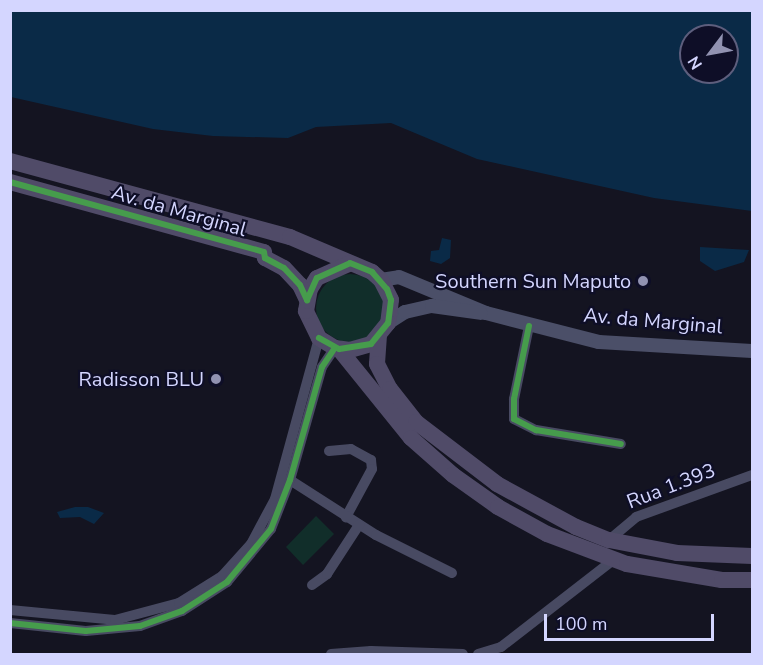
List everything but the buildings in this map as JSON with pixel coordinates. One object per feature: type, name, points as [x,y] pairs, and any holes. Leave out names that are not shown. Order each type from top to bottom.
[{"type":"main road","name":"Av. da Marginal","points":[[10,161],[290,237],[350,263],[381,280],[399,277],[486,313],[530,326],[598,342],[753,351]]},
{"type":"main road","name":"Av. da Marginal","points":[[10,182],[264,252],[265,258],[284,268],[300,285],[307,300],[308,321],[319,338]]},
{"type":"main road","points":[[307,300],[317,278],[350,263]]},
{"type":"main road","points":[[381,280],[391,300],[377,364],[382,378],[416,422],[497,484],[576,527],[609,540],[677,553],[753,556]]},
{"type":"main road","points":[[337,348],[361,348],[405,312],[432,306],[486,313]]},
{"type":"main road","points":[[319,338],[337,348],[404,430],[453,475],[498,507],[547,534],[613,560],[668,573],[722,580],[753,580]]},
{"type":"street","points":[[530,326],[514,399],[514,419],[536,430],[621,444]]},
{"type":"street","points":[[10,610],[115,620],[179,603],[222,576],[251,544],[275,499],[319,338]]},
{"type":"street","points":[[10,623],[61,630],[114,630],[182,611],[227,582],[257,550],[271,529],[290,480],[319,375],[337,348]]},
{"type":"street","points":[[330,451],[351,449],[371,459],[372,469],[346,518]]},
{"type":"street","name":"Rua 1.393","points":[[609,540],[636,517],[753,476]]},
{"type":"street","points":[[290,480],[346,518],[452,573]]},
{"type":"street","points":[[312,585],[327,574],[359,525]]},
{"type":"street","points":[[478,654],[501,647],[613,560]]},
{"type":"street","points":[[331,654],[371,651],[463,654]]},
{"type":"green space","points":[[350,274],[363,277],[374,284],[381,295],[384,308],[381,321],[374,332],[363,339],[350,342],[337,339],[326,332],[319,321],[316,308],[319,295],[326,284],[337,277]]},
{"type":"green space","points":[[316,516],[334,534],[303,565],[286,547]]},
{"type":"water","points":[[11,10],[752,11],[752,211],[654,198],[477,159],[391,123],[316,127],[288,138],[213,136],[153,129],[11,97]]},
{"type":"water","points":[[442,238],[451,240],[450,258],[441,264],[430,261],[431,251],[439,250]]},
{"type":"water","points":[[700,247],[749,250],[744,262],[715,271],[700,261]]},
{"type":"water","points":[[75,507],[88,507],[104,513],[94,524],[80,517],[60,518],[57,512]]},
{"type":"cycle path","points":[[10,182],[264,252],[265,258],[284,268],[300,285],[307,300]]},
{"type":"cycle path","points":[[307,300],[317,278],[350,263],[372,272],[387,289],[391,300],[388,323],[371,344],[339,349],[319,338]]},
{"type":"cycle path","points":[[529,326],[514,399],[514,419],[536,430],[621,444]]},
{"type":"cycle path","points":[[10,623],[86,631],[140,626],[182,611],[227,582],[271,529],[290,480],[322,367],[335,348]]},
{"type":"place","name":"Southern Sun Maputo","points":[[643,281]]},
{"type":"place","name":"Radisson BLU","points":[[216,379]]}]
